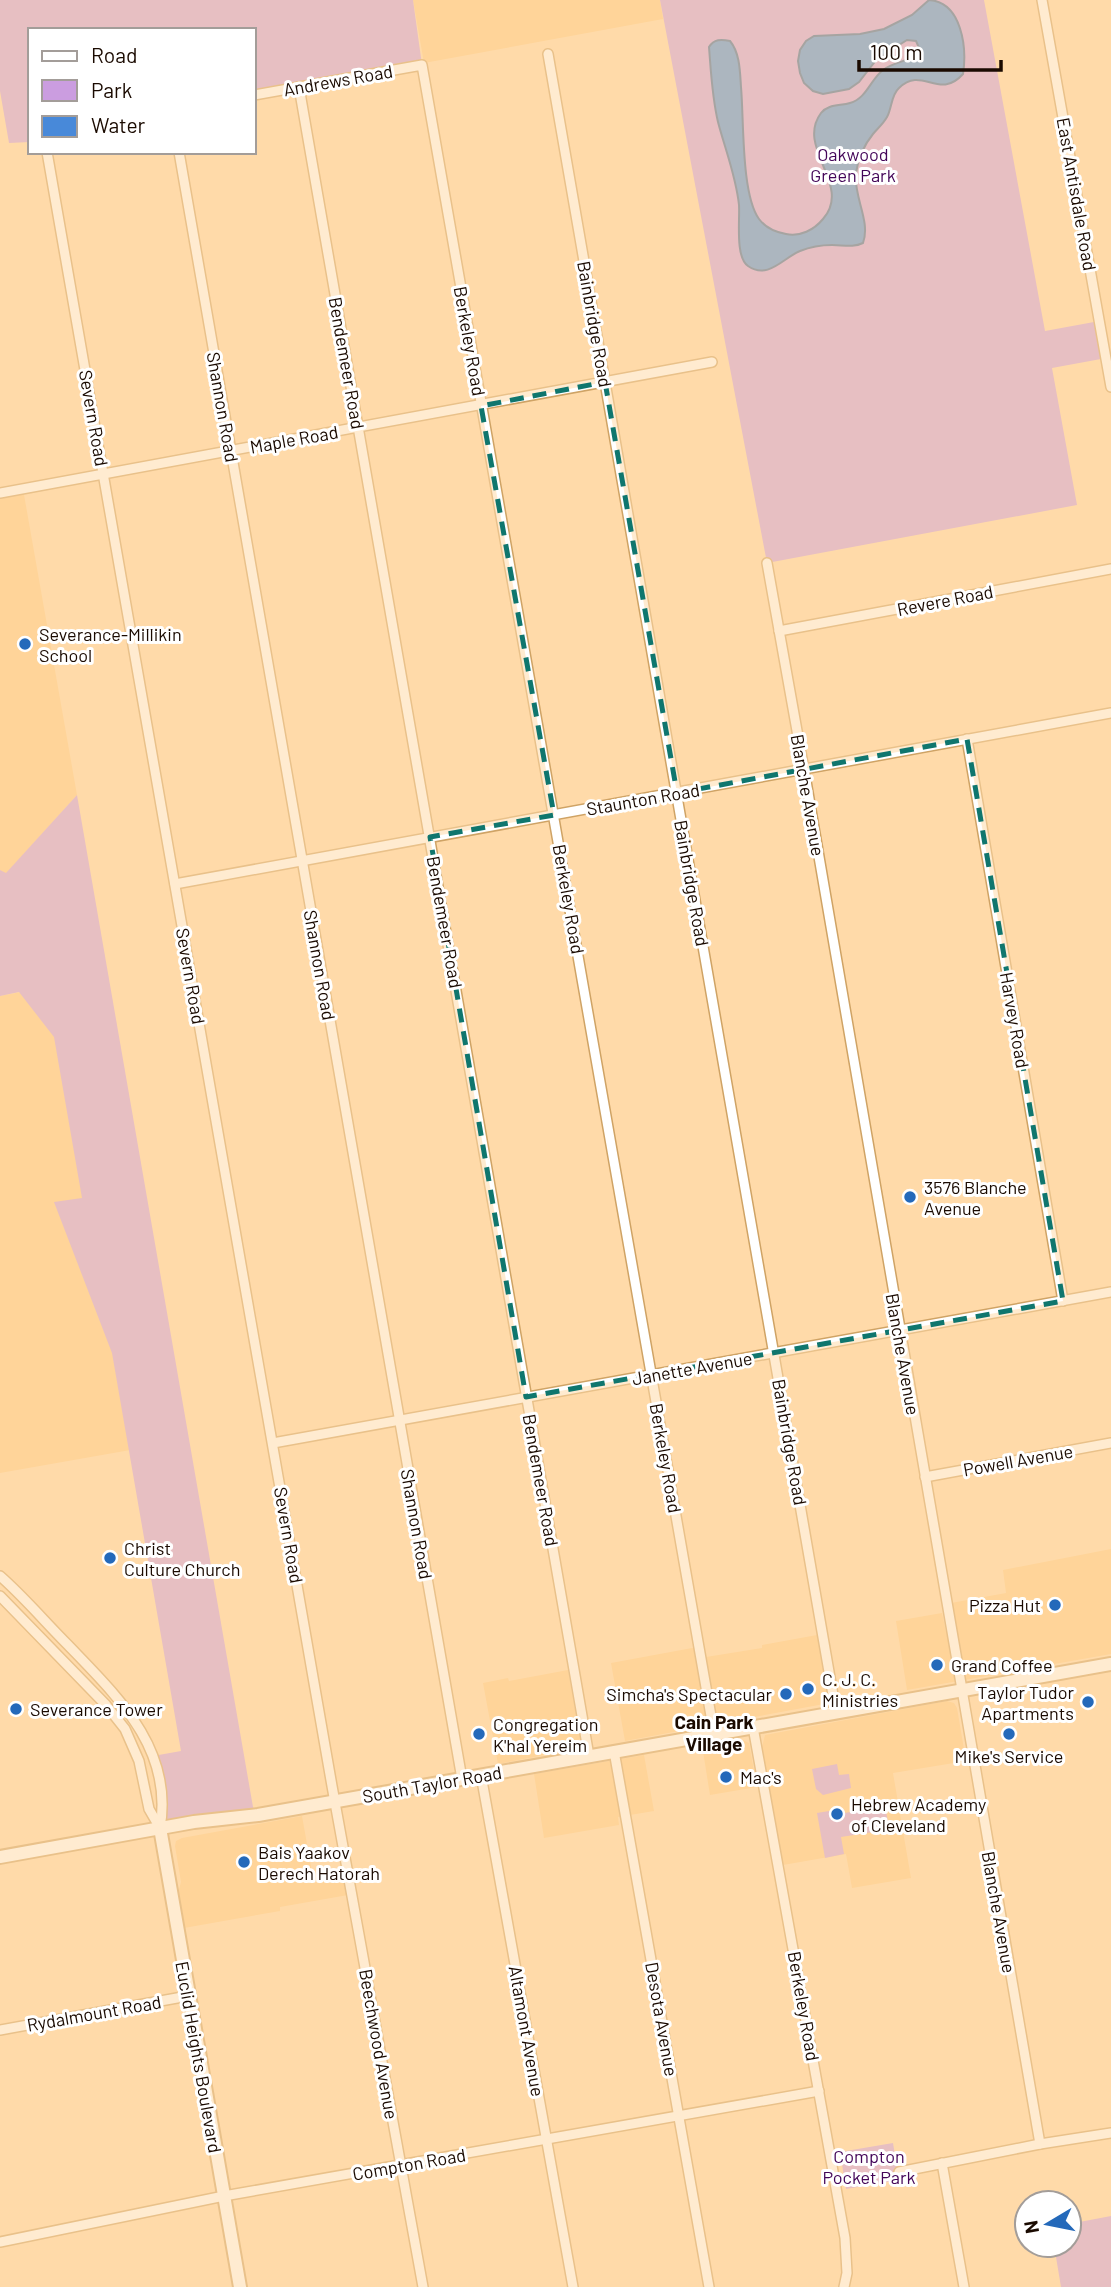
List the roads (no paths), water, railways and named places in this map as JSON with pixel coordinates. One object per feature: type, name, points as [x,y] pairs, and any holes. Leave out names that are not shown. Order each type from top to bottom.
[{"type":"main road","name":"South Taylor Road","points":[[0,1857],[160,1828],[258,1815],[1111,1664]]},
{"type":"main road","name":"Euclid Heights Boulevard","points":[[160,1828],[240,2287]]},
{"type":"street","name":"East Antisdale Road","points":[[1042,0],[1111,387]]},
{"type":"street","name":"Bainbridge Road","points":[[548,54],[836,1712]]},
{"type":"street","name":"Andrews Road","points":[[256,95],[422,65]]},
{"type":"street","name":"Berkeley Road","points":[[422,65],[715,1733]]},
{"type":"street","name":"Bendemeer Road","points":[[299,88],[589,1756]]},
{"type":"street","name":"Severn Road","points":[[47,154],[335,1800]]},
{"type":"street","name":"Shannon Road","points":[[179,154],[462,1779]]},
{"type":"street","name":"Maple Road","points":[[0,493],[712,362]]},
{"type":"street","name":"Blanche Avenue","points":[[767,563],[1040,2144]]},
{"type":"street","name":"Revere Road","points":[[779,631],[1111,569]]},
{"type":"street","name":"Staunton Road","points":[[175,884],[1111,713]]},
{"type":"street","name":"Harvey Road","points":[[967,739],[1063,1301]]},
{"type":"street","name":"Janette Avenue","points":[[273,1443],[1111,1292]]},
{"type":"street","name":"Powell Avenue","points":[[925,1477],[1111,1443]]},
{"type":"street","points":[[0,1576],[135,1718],[153,1756],[160,1783],[163,1809],[160,1828]]},
{"type":"street","points":[[0,1596],[121,1723],[133,1745],[149,1809],[160,1828]]},
{"type":"street","name":"Berkeley Road","points":[[753,1727],[845,2238],[847,2273],[844,2287]]},
{"type":"street","name":"Desota Avenue","points":[[614,1751],[709,2287]]},
{"type":"street","name":"Altamont Avenue","points":[[481,1775],[573,2287]]},
{"type":"street","name":"Beechwood Avenue","points":[[335,1800],[423,2287]]},
{"type":"street","name":"Rydalmount Road","points":[[0,2030],[188,1996]]},
{"type":"street","name":"Compton Road","points":[[0,2242],[224,2196],[819,2091]]},
{"type":"street","points":[[899,2172],[1111,2133]]},
{"type":"street","points":[[942,2163],[964,2287]]},
{"type":"water","points":[[929,0],[940,3],[955,17],[963,40],[963,74],[946,84],[915,80],[907,82],[896,91],[887,117],[867,143],[857,168],[857,191],[865,226],[863,243],[808,248],[762,271],[748,266],[741,255],[738,194],[716,113],[709,47],[718,40],[730,41],[738,57],[744,156],[753,207],[759,219],[771,229],[791,235],[801,233],[819,223],[830,206],[832,193],[815,140],[815,126],[821,113],[831,107],[856,101],[883,70],[912,57],[920,50],[916,41],[907,40],[877,59],[859,82],[849,89],[823,94],[813,91],[804,83],[798,61],[800,50],[806,41],[814,36],[860,34],[884,29],[912,15]]},
{"type":"place","name":"Severance-Millikin School","points":[[25,644]]},
{"type":"place","name":"3576 Blanche Avenue","points":[[910,1197]]},
{"type":"place","name":"Christ Culture Church","points":[[110,1558]]},
{"type":"place","name":"Pizza Hut","points":[[1055,1605]]},
{"type":"place","name":"Grand Coffee","points":[[937,1665]]},
{"type":"place","name":"C. J. C. Ministries","points":[[808,1689]]},
{"type":"place","name":"Simcha's Spectacular","points":[[786,1694]]},
{"type":"place","name":"Taylor Tudor Apartments","points":[[1088,1702]]},
{"type":"place","name":"Severance Tower","points":[[16,1709]]},
{"type":"place","name":"Congregation K'hal Yereim","points":[[479,1734]]},
{"type":"place","name":"Mike's Service","points":[[1009,1734]]},
{"type":"place","name":"Mac's","points":[[726,1777]]},
{"type":"place","name":"Hebrew Academy of Cleveland","points":[[837,1814]]},
{"type":"place","name":"Bais Yaakov Derech Hatorah","points":[[244,1862]]},
{"type":"district","name":"Cain Park Village","points":[[714,1732]]},
{"type":"park label","name":"Oakwood Green Park","points":[[853,164]]},
{"type":"park label","name":"Compton Pocket Park","points":[[869,2166]]}]
